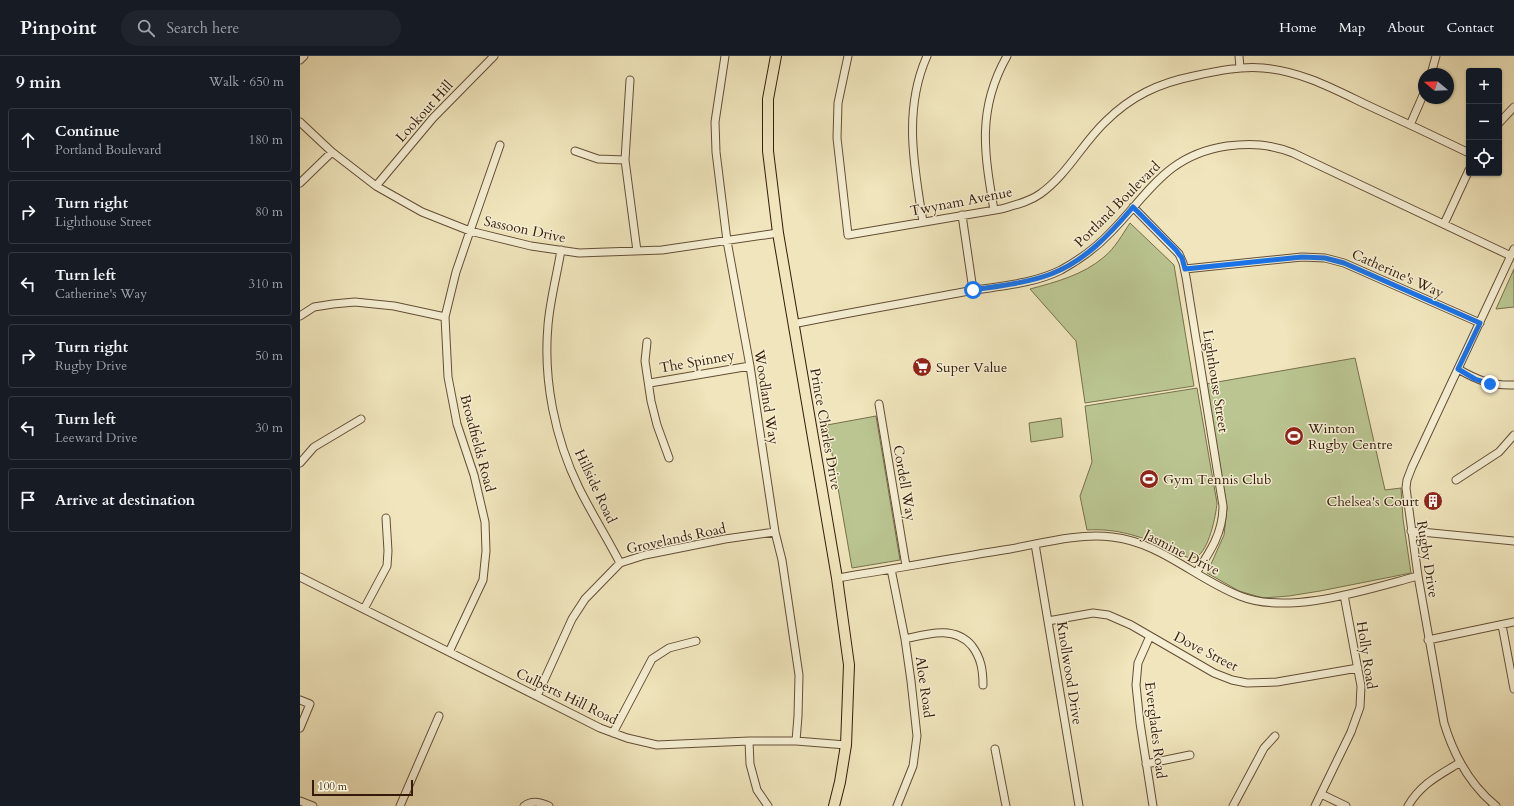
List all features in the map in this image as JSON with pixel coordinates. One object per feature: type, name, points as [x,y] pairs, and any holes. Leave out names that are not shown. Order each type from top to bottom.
[{"type":"highway","name":"Prince Charles Drive","points":[[776,56],[768,99],[768,151],[778,233],[837,578],[849,665],[846,745],[840,782],[834,806]]},
{"type":"street","points":[[300,60],[304,56]]},
{"type":"street","name":"Lookout Hill","points":[[376,186],[433,118],[494,56]]},
{"type":"street","name":"Woodland Way","points":[[725,56],[715,122],[716,152],[727,241],[750,366],[775,532],[782,560],[799,675],[796,741]]},
{"type":"street","name":"Twynam Avenue","points":[[848,56],[838,103],[836,138],[848,234],[994,210],[1022,203],[1040,194],[1058,178],[1105,121],[1138,96],[1159,85],[1171,81],[1206,73],[1240,68],[1251,67],[1274,69],[1309,78],[1466,151]]},
{"type":"street","points":[[923,222],[914,168],[912,128],[915,93],[920,73],[927,56]]},
{"type":"street","points":[[994,210],[986,153],[985,122],[990,94],[1007,56]]},
{"type":"street","points":[[1239,56],[1240,68]]},
{"type":"street","points":[[1433,68],[1436,56]]},
{"type":"street","points":[[630,80],[625,160],[637,251]]},
{"type":"street","points":[[1410,125],[1419,104]]},
{"type":"street","points":[[1502,120],[1514,107]]},
{"type":"street","name":"Sassoon Drive","points":[[300,122],[332,152],[376,186],[422,212],[470,231],[531,246],[578,253],[662,250],[778,233]]},
{"type":"street","name":"Portland Boulevard","points":[[793,324],[1032,280],[1061,270],[1081,258],[1102,242],[1158,180],[1173,167],[1198,153],[1225,147],[1264,144],[1280,148],[1308,159],[1444,224],[1512,252]]},
{"type":"street","name":"Broadfields Road","points":[[448,652],[483,580],[486,551],[485,522],[474,475],[457,424],[448,377],[445,317],[456,272],[500,145]]},
{"type":"street","points":[[575,151],[598,159],[625,160]]},
{"type":"street","points":[[300,183],[332,152]]},
{"type":"street","points":[[1444,224],[1466,176]]},
{"type":"street","name":"Lighthouse Street","points":[[1133,207],[1176,250],[1182,258],[1185,269],[1223,506],[1221,524],[1217,538],[1196,573]]},
{"type":"street","points":[[962,215],[973,290]]},
{"type":"street","name":"Hillside Road","points":[[561,250],[548,325],[547,364],[553,408],[565,453],[579,488],[620,563]]},
{"type":"street","name":"Rugby Drive","points":[[1496,806],[1476,787],[1459,763],[1444,723],[1428,640],[1406,492],[1407,480],[1512,252]]},
{"type":"street","name":"Catherine's Way","points":[[1185,269],[1302,257],[1325,258],[1344,263],[1480,323]]},
{"type":"street","points":[[300,316],[314,307],[355,302],[394,306],[445,317]]},
{"type":"street","points":[[647,342],[645,361],[650,383],[651,401],[669,458]]},
{"type":"street","name":"The Spinney","points":[[650,383],[750,366]]},
{"type":"street","points":[[1458,369],[1484,383],[1495,385],[1514,385]]},
{"type":"street","name":"Cordell Way","points":[[879,404],[906,566]]},
{"type":"street","points":[[300,463],[314,448],[361,419]]},
{"type":"street","points":[[1456,480],[1499,452],[1514,435]]},
{"type":"street","points":[[364,609],[387,566],[388,551],[386,518]]},
{"type":"street","points":[[1411,531],[1514,541]]},
{"type":"street","name":"Grovelands Road","points":[[537,696],[576,612],[585,599],[620,563],[653,553],[725,539],[775,532]]},
{"type":"street","name":"Jasmine Drive","points":[[837,578],[1035,544],[1105,536],[1121,538],[1153,549],[1236,594],[1258,602],[1286,603],[1344,595],[1418,576]]},
{"type":"street","name":"Knollwood Drive","points":[[1035,544],[1079,806]]},
{"type":"street","name":"Aloe Road","points":[[891,569],[905,639],[917,736],[913,766],[897,806]]},
{"type":"street","name":"Culberts Hill Road","points":[[300,577],[537,696],[613,733],[627,738],[658,745],[750,741],[796,741],[846,745]]},
{"type":"street","name":"Holly Road","points":[[1315,806],[1352,732],[1359,714],[1361,692],[1358,668],[1344,595]]},
{"type":"street","name":"Dove Street","points":[[1048,620],[1084,614],[1103,614],[1124,621],[1214,672],[1232,680],[1247,683],[1277,682],[1358,668]]},
{"type":"street","points":[[1428,640],[1514,622]]},
{"type":"street","points":[[1502,625],[1514,689]]},
{"type":"street","points":[[905,639],[936,633],[949,633],[964,638],[975,650],[981,662],[983,685]]},
{"type":"street","name":"Everglades Road","points":[[1150,636],[1138,664],[1136,685],[1153,806]]},
{"type":"street","points":[[613,733],[652,659],[669,648],[696,641]]},
{"type":"street","points":[[300,700],[310,704],[300,728]]},
{"type":"street","points":[[400,806],[439,716]]},
{"type":"street","points":[[1233,806],[1264,748],[1275,736]]},
{"type":"street","points":[[750,741],[750,764],[757,790],[768,806]]},
{"type":"street","points":[[996,749],[1006,806]]},
{"type":"street","points":[[1146,764],[1190,755]]},
{"type":"street","points":[[1408,806],[1416,793],[1426,783],[1459,763]]},
{"type":"street","points":[[1321,794],[1346,806]]},
{"type":"street","points":[[300,801],[313,806]]},
{"type":"street","points":[[527,804],[541,802],[550,806]]},
{"type":"green space","points":[[1130,223],[1174,265],[1194,386],[1085,403],[1076,341],[1030,289],[1050,284],[1087,269],[1112,250]]},
{"type":"green space","points":[[1514,269],[1514,307],[1496,309]]},
{"type":"green space","name":"Winton Rugby Centre","points":[[1355,358],[1385,490],[1401,488],[1403,519],[1411,573],[1320,591],[1263,598],[1239,591],[1207,573],[1224,535],[1227,508],[1206,384]]},
{"type":"green space","name":"Gym Tennis Club","points":[[1197,388],[1217,503],[1211,532],[1205,548],[1196,557],[1190,558],[1130,534],[1109,530],[1087,530],[1080,496],[1092,462],[1085,406]]},
{"type":"green space","points":[[876,416],[900,560],[852,568],[827,425]]},
{"type":"green space","points":[[1061,418],[1063,437],[1031,442],[1029,423]]},
{"type":"place","name":"Super Value","points":[[922,367]]},
{"type":"place","name":"Winton Rugby Centre","points":[[1294,436]]},
{"type":"place","name":"Gym Tennis Club","points":[[1149,479]]},
{"type":"place","name":"Chelsea's Court","points":[[1433,501]]},
{"type":"route","points":[[973,290],[1032,280],[1061,270],[1081,258],[1102,242],[1133,207],[1176,250],[1182,258],[1185,269],[1302,257],[1325,258],[1344,263],[1480,323],[1458,369],[1475,379],[1490,384]]}]
